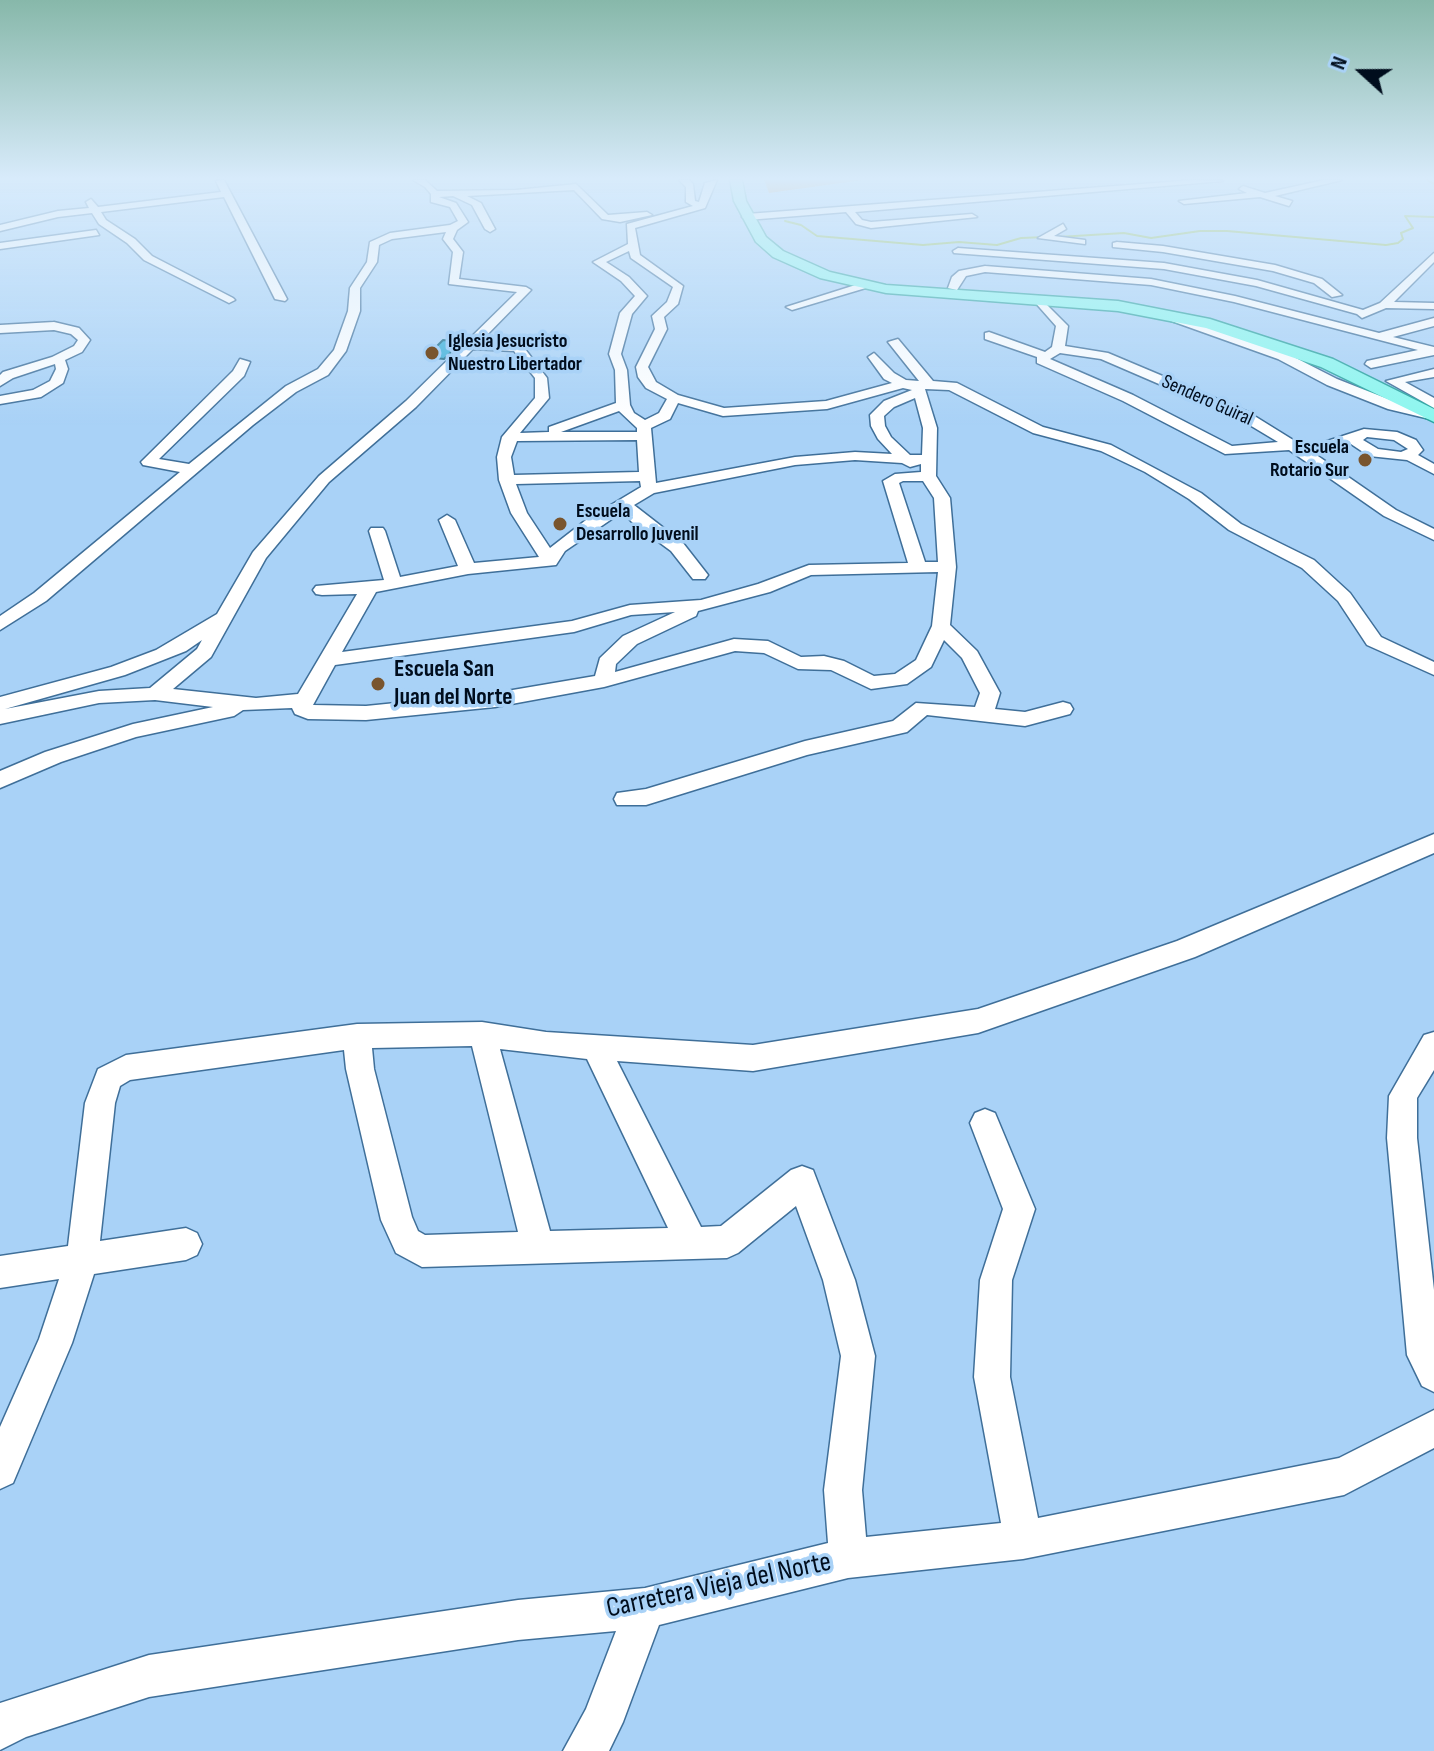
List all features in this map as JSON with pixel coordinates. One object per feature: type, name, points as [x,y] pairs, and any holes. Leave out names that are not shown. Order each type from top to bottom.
[{"type":"main road","points":[[795,262],[825,275],[914,293],[1118,306],[1210,324],[1280,345],[1432,407]]},
{"type":"street","points":[[155,262],[229,300]]},
{"type":"street","points":[[259,262],[281,299]]},
{"type":"street","points":[[0,624],[49,590],[146,510],[189,469],[278,399],[323,372],[340,351],[354,311],[355,288],[372,262]]},
{"type":"street","points":[[155,694],[204,653],[259,556],[324,479],[411,404],[526,290],[453,282],[456,262]]},
{"type":"street","points":[[599,262],[625,279],[641,296],[626,313],[615,354],[621,370],[623,405],[644,431],[648,482]]},
{"type":"street","points":[[643,262],[678,286],[672,304],[658,316],[661,329],[642,367],[644,377],[651,385],[674,398],[728,412],[827,405],[917,387],[952,386],[1038,430],[1094,444],[1142,465],[1195,496],[1235,527],[1308,564],[1344,597],[1374,641],[1434,669]]},
{"type":"street","points":[[1105,262],[1164,266],[1257,283],[1360,313],[1384,305],[1434,306]]},
{"type":"street","points":[[1238,262],[1275,268],[1318,281],[1360,313],[1383,338]]},
{"type":"street","points":[[1275,262],[1275,268]]},
{"type":"street","points":[[1384,305],[1431,262]]},
{"type":"street","points":[[953,288],[957,277],[963,273],[985,269],[1120,279],[1235,299],[1430,348]]},
{"type":"street","points":[[1118,306],[1120,279]]},
{"type":"street","points":[[792,307],[865,285]]},
{"type":"street","points":[[1039,300],[1062,326],[1052,352],[1041,359],[1043,362],[1128,398],[1230,451],[1297,449],[1356,438],[1371,432],[1397,436],[1414,447],[1414,454],[1410,456]]},
{"type":"street","points":[[1384,305],[1432,323]]},
{"type":"street","points":[[1383,338],[1432,323]]},
{"type":"street","points":[[0,329],[54,326],[75,331],[84,340],[78,349],[56,360],[8,375],[0,382]]},
{"type":"street","points":[[1320,333],[1341,327]]},
{"type":"street","points":[[989,336],[1052,352]]},
{"type":"street","points":[[369,588],[302,709],[313,714],[382,712],[495,700],[604,681],[734,645],[761,645],[798,663],[837,665],[871,683],[900,680],[924,663],[941,626],[947,567],[942,498],[928,468],[930,428],[917,387],[894,342]]},
{"type":"street","points":[[468,345],[518,348],[541,378],[542,398],[509,437],[504,457],[507,480],[519,513],[550,561]]},
{"type":"street","points":[[1371,364],[1430,348]]},
{"type":"street","name":"Sendero Guiral","points":[[1052,352],[1104,356],[1206,398],[1272,431],[1390,513],[1434,535]]},
{"type":"street","points":[[874,357],[889,376],[917,387]]},
{"type":"street","points":[[0,400],[36,394],[56,383],[62,369],[61,363],[56,360]]},
{"type":"street","points":[[189,469],[148,462],[239,373],[244,362]]},
{"type":"street","points":[[1432,407],[1393,381],[1434,373]]},
{"type":"street","points":[[904,459],[885,439],[878,426],[877,415],[917,387]]},
{"type":"street","points":[[509,437],[644,431],[665,416],[674,398]]},
{"type":"street","points":[[534,437],[623,405]]},
{"type":"street","points":[[1356,438],[1359,445],[1374,453],[1393,457],[1410,456],[1434,470]]},
{"type":"street","points":[[507,480],[648,482],[795,461],[855,456],[904,459],[928,468]]},
{"type":"street","points":[[918,567],[891,481],[928,468]]},
{"type":"street","points":[[322,590],[369,588],[468,569],[550,561],[559,548],[624,504],[648,482]]},
{"type":"street","points":[[624,504],[639,520],[677,547],[699,575]]},
{"type":"street","points":[[447,520],[468,569]]},
{"type":"street","points":[[377,531],[393,581]]},
{"type":"street","points":[[793,553],[809,570]]},
{"type":"street","points":[[604,681],[607,662],[630,640],[702,605],[764,588],[809,570],[947,567]]},
{"type":"street","points":[[328,660],[574,626],[630,610],[702,605]]},
{"type":"street","points":[[0,704],[118,671],[163,654],[223,618]]},
{"type":"street","points":[[941,626],[970,655],[990,693],[983,715]]},
{"type":"street","points":[[900,680],[912,699],[923,708],[1025,719],[1063,709]]},
{"type":"street","points":[[0,717],[99,697],[155,694],[256,705]]},
{"type":"street","points":[[0,780],[53,757],[133,731],[256,705],[305,700]]},
{"type":"street","points":[[625,799],[646,797],[805,748],[900,727],[923,708]]},
{"type":"street","points":[[0,1470],[55,1343],[82,1261],[100,1103],[108,1078],[126,1068],[357,1036],[482,1034],[595,1047],[753,1058],[978,1021],[1186,949],[1434,843]]},
{"type":"street","points":[[482,1034],[527,1197],[537,1245]]},
{"type":"street","points":[[357,1036],[363,1084],[397,1220],[407,1242],[422,1251],[537,1245],[727,1242],[802,1181],[839,1280],[858,1356],[843,1490],[848,1558]]},
{"type":"street","points":[[1434,1044],[1403,1096],[1402,1138],[1424,1355],[1434,1374]]},
{"type":"street","points":[[595,1047],[692,1242]]},
{"type":"street","points":[[985,1123],[1019,1209],[996,1280],[992,1377],[1023,1540]]},
{"type":"street","points":[[0,1272],[186,1244]]},
{"type":"street","name":"Carretera Vieja del Norte","points":[[5,1718],[149,1676],[518,1620],[645,1608],[848,1558],[1023,1540],[1344,1476],[1434,1428]]},
{"type":"street","points":[[585,1751],[602,1722],[645,1608]]},
{"type":"building","points":[[443,340],[462,342],[444,359],[426,357]]},
{"type":"place","name":"Iglesia Jesucristo Nuestro Libertador","points":[[432,353]]},
{"type":"place","name":"Escuela Rotario Sur","points":[[1365,460]]},
{"type":"place","name":"Escuela Desarrollo Juvenil","points":[[560,524]]},
{"type":"place","name":"Escuela San Juan del Norte","points":[[378,684]]}]
